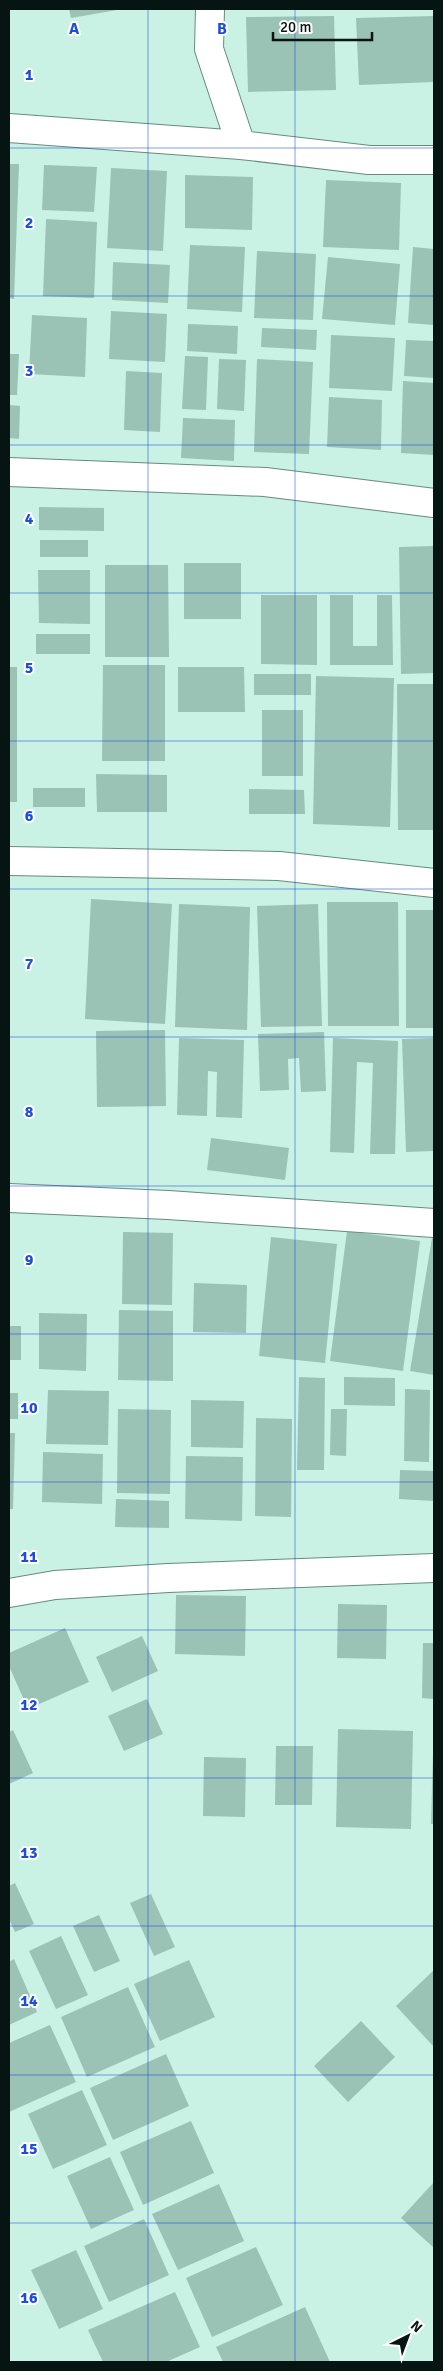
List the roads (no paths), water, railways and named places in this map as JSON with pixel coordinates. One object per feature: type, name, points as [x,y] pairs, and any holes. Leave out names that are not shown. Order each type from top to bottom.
[{"type":"street","points":[[210,9],[209,49],[241,145]]},
{"type":"street","points":[[9,128],[241,145],[369,160],[434,160]]},
{"type":"street","points":[[9,472],[265,482],[434,503]]},
{"type":"street","points":[[9,861],[278,866],[434,883]]},
{"type":"street","points":[[9,1198],[168,1205],[434,1223]]},
{"type":"street","points":[[9,1593],[55,1585],[168,1578],[434,1568]]}]
